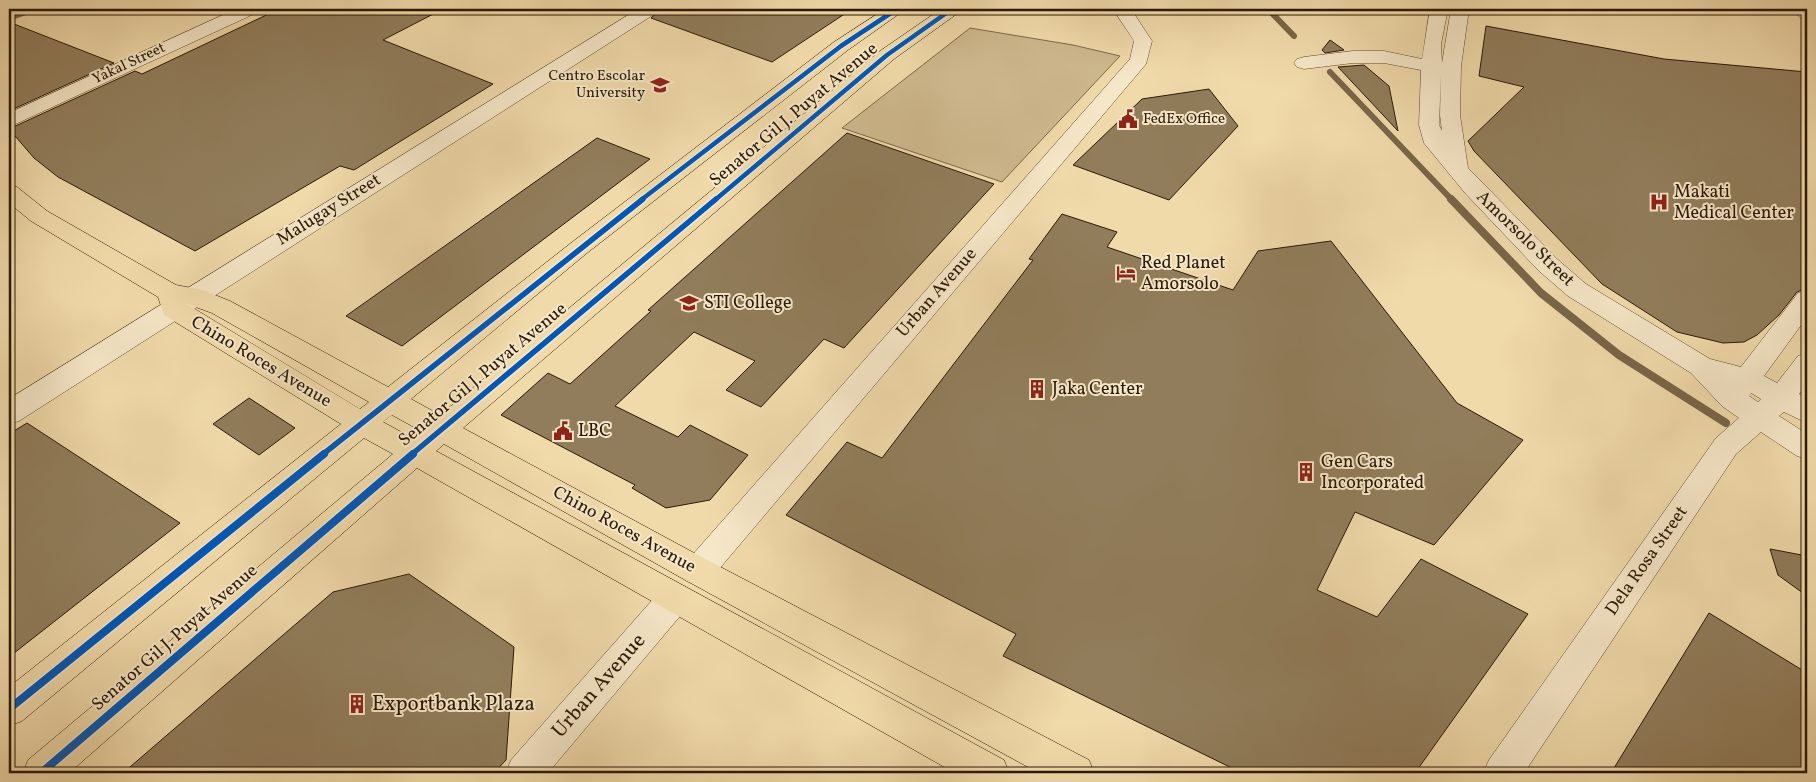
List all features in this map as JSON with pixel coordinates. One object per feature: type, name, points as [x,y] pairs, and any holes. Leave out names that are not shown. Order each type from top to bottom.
[{"type":"main road","name":"Senator Gil J. Puyat Avenue","points":[[9,709],[625,212],[841,46],[896,9]]},
{"type":"main road","name":"Senator Gil J. Puyat Avenue","points":[[41,773],[414,453],[887,55],[952,9]]},
{"type":"main road","name":"Chino Roces Avenue","points":[[9,192],[39,216],[179,300],[363,424],[674,599],[991,773]]},
{"type":"main road","name":"Chino Roces Avenue","points":[[179,300],[221,307],[698,571],[1076,773]]},
{"type":"street","name":"Yakal Street","points":[[9,121],[250,9]]},
{"type":"street","name":"Malugay Street","points":[[9,412],[179,300],[650,9]]},
{"type":"street","name":"Urban Avenue","points":[[698,571],[1139,60],[1143,41],[1122,9]]},
{"type":"street","name":"Amorsolo Street","points":[[1439,9],[1432,44],[1441,69],[1450,115],[1457,169],[1548,265],[1577,290],[1740,389],[1781,398],[1807,412]]},
{"type":"street","name":"Amorsolo Street","points":[[1441,69],[1460,9]]},
{"type":"street","points":[[1801,9],[1807,14]]},
{"type":"street","points":[[1304,64],[1353,57],[1417,54],[1432,44]]},
{"type":"street","points":[[1384,57],[1441,69]]},
{"type":"street","points":[[1740,389],[1807,299]]},
{"type":"street","name":"Dela Rosa Street","points":[[1502,773],[1724,450],[1757,417],[1781,398],[1807,363]]},
{"type":"street","name":"Amorsolo Street","points":[[1740,389],[1757,417],[1807,448]]},
{"type":"street","name":"Urban Avenue","points":[[524,773],[674,599]]},
{"type":"shaded area","points":[[970,28],[1073,45],[1120,56],[1002,182],[842,128]]},
{"type":"building","points":[[279,9],[443,9],[383,40],[493,84],[354,170],[340,166],[195,251],[58,177],[34,158],[9,129],[135,71],[142,74]]},
{"type":"building","points":[[661,9],[852,9],[772,62],[651,18]]},
{"type":"building","points":[[9,22],[114,63],[9,111]]},
{"type":"building","name":"Makati Medical Center","points":[[1486,26],[1664,59],[1807,72],[1807,288],[1797,292],[1779,315],[1757,335],[1744,342],[1723,343],[1677,332],[1602,284],[1474,151],[1468,141],[1524,87],[1479,76]]},
{"type":"building","points":[[1330,40],[1344,50],[1325,53],[1322,50]]},
{"type":"building","points":[[1364,65],[1389,86],[1398,131],[1338,67]]},
{"type":"building","points":[[1209,89],[1238,126],[1169,200],[1073,165],[1142,99]]},
{"type":"building","points":[[847,133],[994,184],[844,348],[824,339],[761,407],[726,390],[755,361],[694,332],[615,406],[678,437],[690,425],[748,455],[710,500],[666,508],[632,488],[635,485],[501,415],[548,373],[570,384],[651,311],[648,310]]},
{"type":"building","points":[[597,138],[650,159],[402,346],[346,316]]},
{"type":"building","points":[[1062,214],[1117,232],[1107,247],[1233,290],[1258,251],[1331,241],[1457,403],[1523,440],[1434,545],[1355,512],[1317,590],[1377,617],[1421,559],[1528,614],[1415,773],[1242,773],[1003,656],[1016,634],[786,515],[847,442],[882,458],[1033,260],[1029,259]]},
{"type":"building","points":[[249,398],[295,428],[259,455],[213,424]]},
{"type":"building","points":[[27,423],[180,523],[9,657],[9,434]]},
{"type":"building","points":[[1770,549],[1807,556],[1807,596],[1778,575]]},
{"type":"building","name":"Exportbank Plaza","points":[[409,574],[514,647],[506,760],[494,773],[123,773],[333,592]]},
{"type":"building","points":[[1709,613],[1807,673],[1807,773],[1611,773]]},
{"type":"waterway","points":[[9,18],[34,9]]},
{"type":"waterway","points":[[1268,9],[1294,36]]},
{"type":"waterway","points":[[1330,72],[1452,200]]},
{"type":"waterway","points":[[1451,199],[1541,293],[1619,355],[1726,423]]},
{"type":"cycle path","points":[[9,709],[579,248],[841,46],[897,9]]},
{"type":"cycle path","points":[[41,773],[414,453],[887,55],[952,9]]},
{"type":"place","name":"Centro Escolar University","points":[[660,85]]},
{"type":"place","name":"FedEx Office","points":[[1128,119]]},
{"type":"place","name":"Makati Medical Center","points":[[1659,202]]},
{"type":"place","name":"Red Planet Amorsolo","points":[[1126,273]]},
{"type":"place","name":"STI College","points":[[689,303]]},
{"type":"place","name":"Jaka Center","points":[[1037,389]]},
{"type":"place","name":"LBC","points":[[563,431]]},
{"type":"place","name":"Gen Cars Incorporated","points":[[1306,472]]},
{"type":"place","name":"Exportbank Plaza","points":[[357,704]]}]
